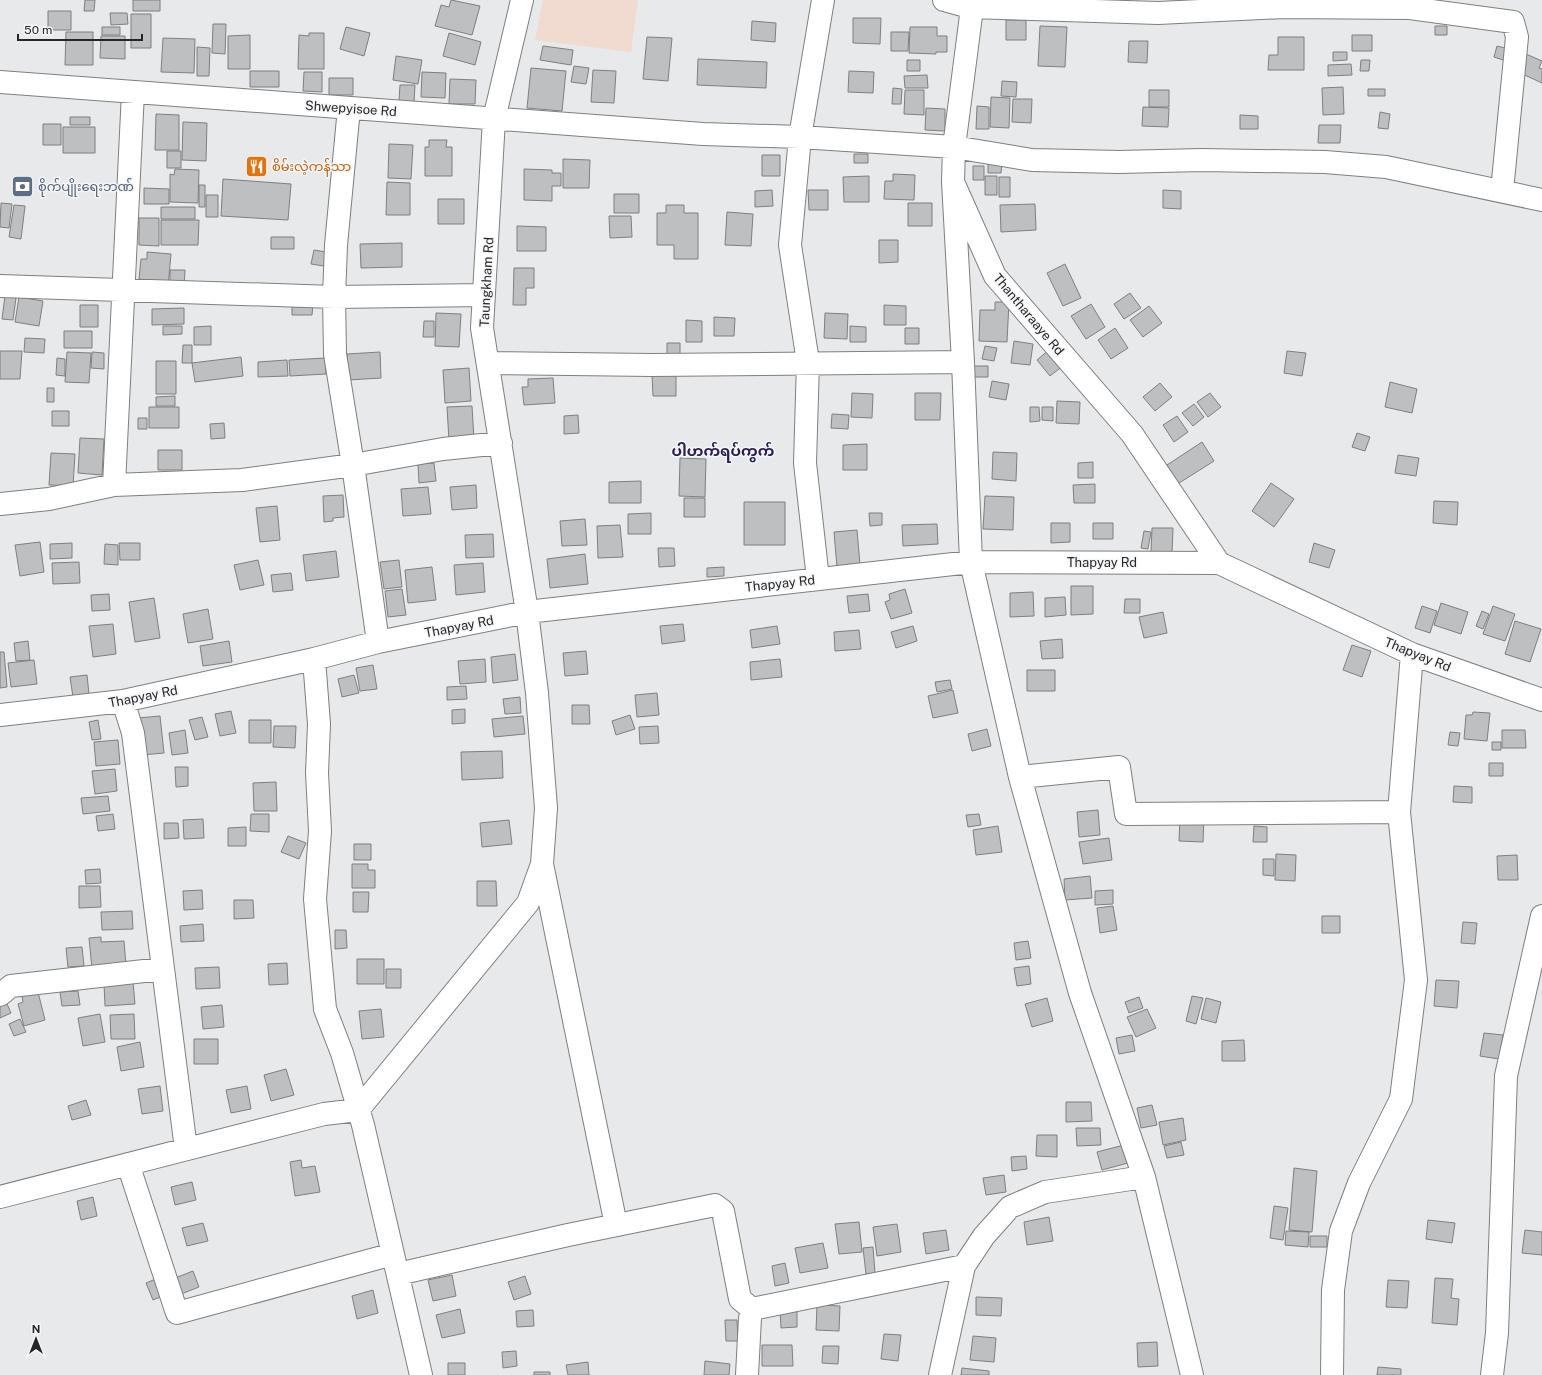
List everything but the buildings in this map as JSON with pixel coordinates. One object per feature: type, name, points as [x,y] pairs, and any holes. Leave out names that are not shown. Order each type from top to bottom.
[{"type":"street","name":"Taungkham Rd","points":[[522,0],[494,119],[482,328],[527,612],[537,693],[546,808],[542,864]]},
{"type":"street","points":[[818,579],[805,463],[808,362],[790,245],[800,137],[823,0]]},
{"type":"street","points":[[944,0],[973,4],[1158,13],[1220,5],[1410,8],[1513,22],[1516,37],[1502,192]]},
{"type":"street","name":"Thantharaaye Rd","points":[[973,4],[954,147],[953,182],[995,276],[1132,434],[1219,563]]},
{"type":"street","name":"Shwepyisoe Rd","points":[[0,82],[703,134],[800,137],[954,147],[1032,160],[1120,162],[1202,160],[1325,162],[1386,167],[1542,200]]},
{"type":"street","points":[[114,485],[133,92]]},
{"type":"street","points":[[349,108],[336,244],[334,297],[335,354],[353,465],[378,642]]},
{"type":"street","points":[[953,182],[963,362],[971,562],[1020,777],[1080,993],[1144,1177],[1192,1375]]},
{"type":"street","points":[[0,286],[334,297],[484,294]]},
{"type":"street","points":[[488,363],[652,365],[808,362],[963,362]]},
{"type":"street","points":[[0,504],[49,500],[114,485],[242,480],[353,465],[443,449],[501,443]]},
{"type":"street","name":"Thapyay Rd","points":[[0,715],[123,701],[314,659],[378,642],[527,612],[971,562],[1219,563],[1412,654],[1542,700]]},
{"type":"street","points":[[1332,1375],[1333,1290],[1341,1231],[1359,1183],[1401,1098],[1416,980],[1399,812],[1412,654]]},
{"type":"street","points":[[314,659],[319,724],[317,773],[320,831],[315,899],[319,957],[325,1009],[342,1053],[358,1110],[421,1375]]},
{"type":"street","points":[[123,701],[133,733],[186,1149]]},
{"type":"street","points":[[1020,777],[1120,767],[1126,814],[1399,812]]},
{"type":"street","points":[[0,1197],[324,1114],[358,1110],[528,903],[542,864]]},
{"type":"street","points":[[542,864],[616,1225]]},
{"type":"street","points":[[1492,1375],[1497,1333],[1506,1076],[1542,916]]},
{"type":"street","points":[[0,995],[11,986],[162,969]]},
{"type":"street","points":[[128,1164],[177,1313],[395,1264],[616,1225],[715,1205],[723,1211],[740,1299],[752,1309]]},
{"type":"street","points":[[940,1375],[964,1266],[984,1236],[1010,1206],[1045,1192],[1144,1177]]},
{"type":"street","points":[[752,1309],[964,1266]]},
{"type":"street","points":[[747,1375],[750,1318],[752,1309]]},
{"type":"shaded area","points":[[543,0],[638,0],[631,52],[535,40]]},
{"type":"place","name":"စိမ်းလဲ့ကန်သာ","points":[[256,166]]},
{"type":"place","name":"စိုက်ပျိုးရေးဘဏ်","points":[[22,186]]},
{"type":"district","name":"ပါဟက်ရပ်ကွက်","points":[[723,451]]}]
